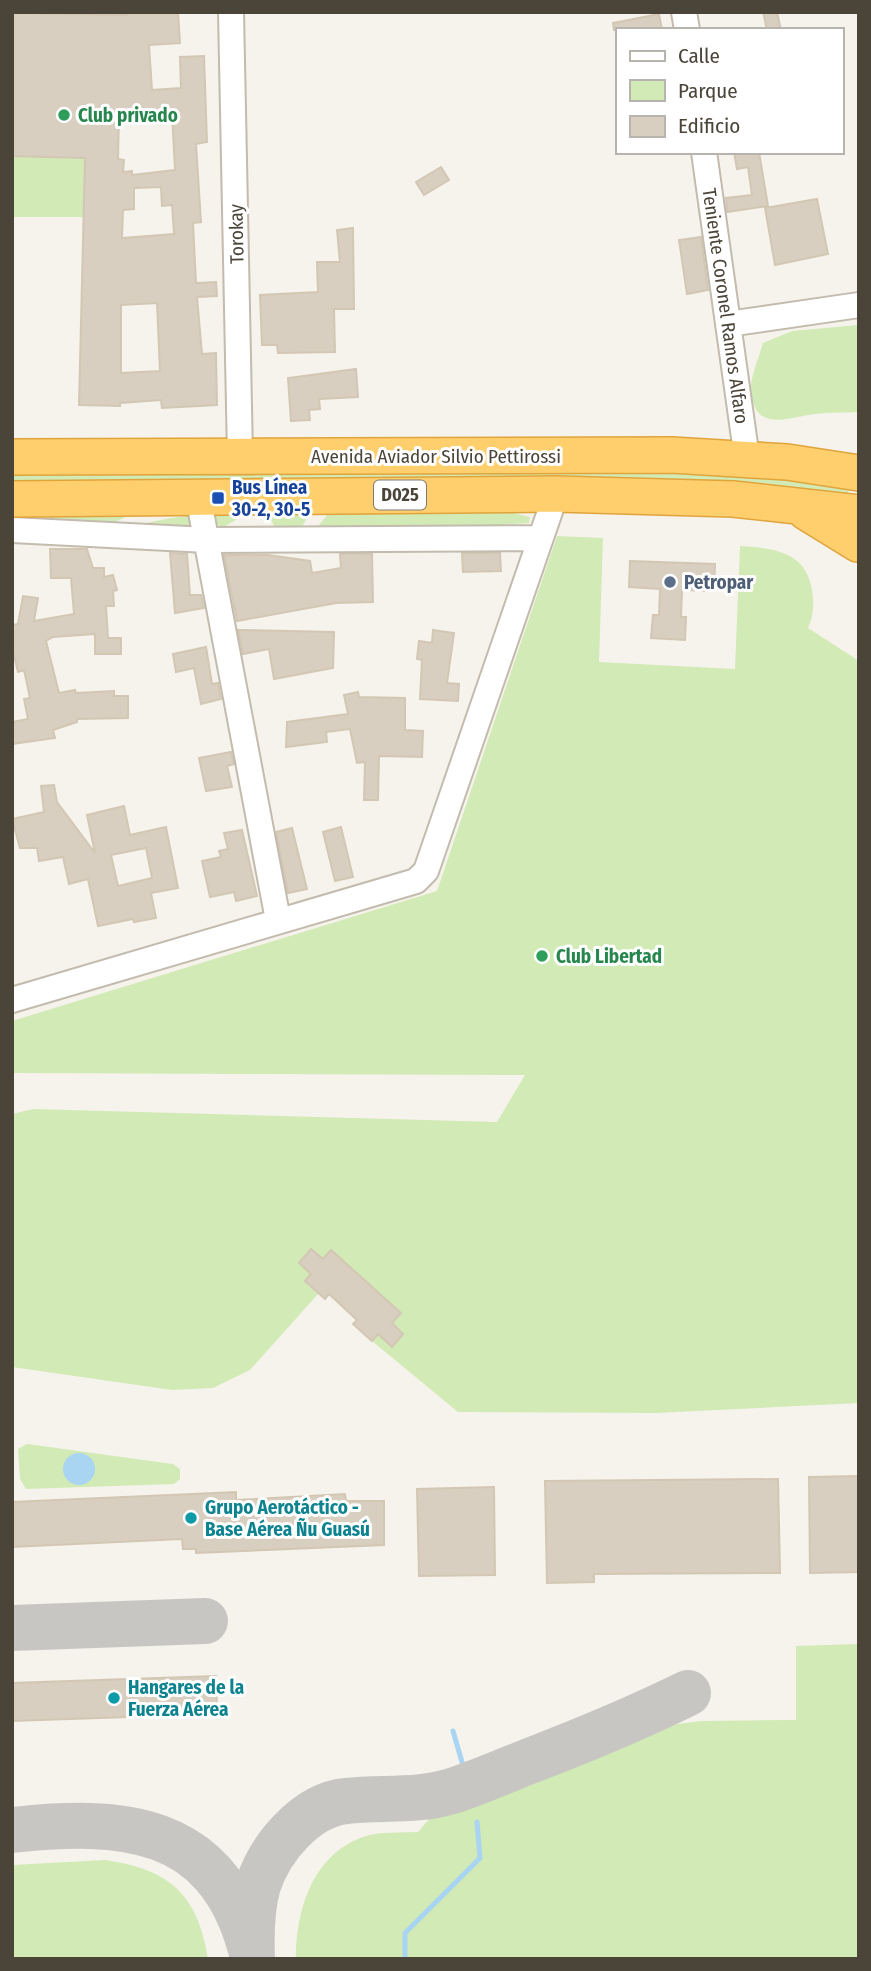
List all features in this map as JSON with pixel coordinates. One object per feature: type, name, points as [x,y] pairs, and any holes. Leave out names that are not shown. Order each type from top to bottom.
[{"type":"highway","points":[[787,463],[859,449]]},
{"type":"highway","name":"Avenida Aviador Silvio Pettirossi","points":[[12,457],[672,455],[747,459],[859,473]]},
{"type":"highway","name":"Avenida Aviador Silvio Pettirossi","points":[[12,499],[556,494],[687,496],[787,503],[858,519]]},
{"type":"street","name":"Torokay","points":[[231,12],[240,456]]},
{"type":"street","name":"Teniente Coronel Ramos Alfaro","points":[[704,154],[747,459]]},
{"type":"street","points":[[728,324],[859,305]]},
{"type":"street","points":[[12,1000],[416,881],[426,871],[556,494]]},
{"type":"street","points":[[198,496],[278,920]]},
{"type":"street","points":[[12,530],[207,540],[540,538]]},
{"type":"green space","name":"Club privado","points":[[12,12],[114,12],[115,217],[12,217]]},
{"type":"green space","points":[[859,325],[859,412],[820,413],[774,420],[759,413],[754,404],[751,386],[763,343],[792,331]]},
{"type":"green space","points":[[681,466],[850,486],[847,497],[12,490],[12,469]]},
{"type":"green space","points":[[510,512],[530,517],[529,523],[398,531],[315,530],[328,514]]},
{"type":"green space","points":[[304,514],[307,518],[302,527],[277,531],[268,515]]},
{"type":"green space","points":[[191,515],[193,528],[130,529],[152,522]]},
{"type":"green space","points":[[127,516],[108,526],[25,520],[27,518]]},
{"type":"green space","points":[[210,516],[242,516],[224,527],[211,523]]},
{"type":"green space","name":"Club Libertad","points":[[557,536],[603,538],[599,662],[735,669],[740,546],[764,548],[795,559],[809,577],[812,590],[813,609],[808,628],[859,661],[859,1403],[656,1413],[458,1412],[372,1341],[378,1334],[392,1347],[403,1334],[331,1250],[323,1259],[311,1249],[299,1263],[311,1274],[319,1293],[250,1370],[213,1388],[172,1390],[12,1367],[12,1114],[33,1109],[497,1122],[525,1075],[12,1073],[12,1021],[437,891]]},
{"type":"green space","points":[[27,1444],[173,1464],[180,1469],[180,1479],[174,1484],[26,1489],[20,1479],[18,1449]]},
{"type":"green space","points":[[859,1644],[859,1959],[296,1959],[299,1922],[310,1887],[319,1871],[345,1845],[377,1834],[418,1832],[431,1817],[670,1725],[701,1721],[796,1720],[796,1646]]},
{"type":"green space","points":[[105,1860],[147,1870],[177,1888],[197,1917],[208,1959],[12,1959],[12,1865]]},
{"type":"water","points":[[79,1453],[90,1458],[95,1469],[90,1480],[79,1485],[68,1480],[63,1469],[68,1458]]},
{"type":"building","points":[[127,12],[178,12],[180,43],[149,45],[152,90],[181,88],[180,57],[204,56],[207,142],[196,144],[201,222],[193,223],[196,283],[216,282],[217,296],[197,297],[202,354],[216,353],[217,405],[162,408],[161,400],[120,403],[120,406],[79,405],[85,158],[12,156],[12,13],[127,15]],"holes":[[[172,113],[175,170],[132,175],[132,171],[123,172],[124,160],[118,159],[119,116]],[[161,187],[162,206],[172,205],[174,234],[122,238],[123,210],[134,209],[134,188]],[[157,303],[160,371],[121,373],[121,305]]]},
{"type":"building","points":[[763,12],[777,12],[781,28],[767,28]]},
{"type":"building","points":[[659,14],[662,28],[614,30],[613,23]]},
{"type":"building","points":[[734,154],[759,154],[768,206],[727,212],[726,198],[752,195],[748,167],[737,169]]},
{"type":"building","points":[[441,167],[449,180],[424,195],[416,182]]},
{"type":"building","points":[[817,199],[828,254],[775,265],[765,208]]},
{"type":"building","points":[[353,228],[354,309],[334,309],[335,352],[278,353],[277,345],[262,345],[260,295],[318,292],[317,262],[340,262],[337,230]]},
{"type":"building","points":[[701,237],[708,290],[687,294],[679,240]]},
{"type":"building","points":[[356,369],[358,397],[319,399],[320,409],[309,410],[310,420],[291,421],[288,378]]},
{"type":"building","points":[[50,549],[87,549],[93,568],[104,568],[104,577],[113,575],[117,590],[113,591],[114,606],[106,606],[108,638],[121,638],[121,654],[95,654],[95,634],[53,637],[46,641],[59,693],[75,690],[76,693],[114,691],[114,696],[128,696],[128,718],[77,719],[77,722],[53,730],[55,738],[12,744],[12,722],[28,719],[24,699],[30,698],[24,670],[18,672],[12,648],[12,625],[18,624],[23,596],[38,598],[34,621],[74,614],[71,578],[51,578]]},
{"type":"building","points":[[170,553],[187,554],[190,595],[201,595],[204,608],[175,613]]},
{"type":"building","points":[[462,553],[500,553],[501,571],[463,572]]},
{"type":"building","points":[[340,554],[372,554],[373,602],[336,603],[237,621],[224,555],[268,555],[310,561],[312,573],[341,568]]},
{"type":"building","points":[[630,561],[715,564],[714,591],[682,590],[681,617],[686,617],[685,640],[651,638],[653,615],[659,615],[660,589],[629,587]]},
{"type":"building","points":[[238,630],[334,632],[333,668],[274,679],[269,649],[243,654]]},
{"type":"building","points":[[433,630],[454,633],[447,683],[459,684],[458,701],[420,699],[422,660],[417,659],[419,641],[432,643]]},
{"type":"building","points":[[206,647],[212,684],[218,683],[221,699],[201,704],[194,668],[176,672],[173,654]]},
{"type":"building","points":[[358,692],[359,697],[405,698],[405,730],[423,731],[422,757],[379,756],[378,800],[364,800],[365,762],[357,763],[350,729],[326,732],[327,742],[286,747],[287,722],[348,714],[344,695]]},
{"type":"building","points":[[231,752],[234,764],[227,766],[232,787],[206,791],[199,758]]},
{"type":"building","points":[[54,785],[57,802],[95,853],[87,815],[124,806],[130,835],[166,827],[178,888],[151,893],[156,918],[134,922],[133,919],[98,926],[88,879],[69,884],[63,857],[39,861],[37,848],[20,848],[12,819],[44,812],[41,786]],"holes":[[[146,848],[152,878],[118,886],[111,855]]]},
{"type":"building","points":[[341,827],[353,877],[335,881],[323,832]]},
{"type":"building","points":[[292,828],[307,889],[288,893],[276,832]]},
{"type":"building","points":[[242,830],[257,896],[236,901],[234,892],[210,897],[202,861],[221,857],[219,851],[228,849],[224,833]]},
{"type":"building","points":[[311,1249],[323,1259],[331,1250],[401,1313],[392,1323],[403,1334],[392,1347],[378,1334],[372,1341],[353,1324],[357,1320],[329,1294],[325,1299],[305,1281],[311,1274],[299,1263]]},
{"type":"building","points":[[859,1476],[859,1572],[810,1573],[809,1477]]},
{"type":"building","points":[[778,1479],[780,1573],[594,1574],[594,1582],[547,1583],[545,1481]]},
{"type":"building","points":[[494,1487],[495,1575],[419,1576],[417,1489]]},
{"type":"building","name":"Grupo Aerotáctico - Base Aérea Ñu Guasú","points":[[236,1492],[236,1500],[345,1494],[346,1501],[384,1501],[384,1545],[196,1553],[196,1549],[183,1549],[182,1539],[12,1547],[12,1502]]},
{"type":"building","name":"Hangares de la Fuerza Aérea","points":[[216,1676],[217,1714],[12,1721],[12,1683]]},
{"type":"waterway","points":[[453,1731],[462,1762]]},
{"type":"waterway","points":[[405,1959],[405,1933],[480,1858],[477,1822]]},
{"type":"taxiway","points":[[12,1628],[205,1621]]},
{"type":"taxiway","points":[[252,1959],[254,1903],[264,1871],[281,1843],[317,1811],[346,1801],[413,1798],[452,1791],[588,1738],[688,1693]]},
{"type":"taxiway","points":[[12,1830],[90,1826],[126,1829],[159,1838],[188,1853],[214,1875],[234,1905],[250,1946]]},
{"type":"place","name":"Club privado","points":[[64,115]]},
{"type":"place","name":"Bus Línea 30-2, 30-5","points":[[218,498]]},
{"type":"place","name":"Petropar","points":[[670,582]]},
{"type":"place","name":"Club Libertad","points":[[542,956]]},
{"type":"place","name":"Grupo Aerotáctico - Base Aérea Ñu Guasú","points":[[191,1518]]},
{"type":"place","name":"Hangares de la Fuerza Aérea","points":[[114,1698]]}]
